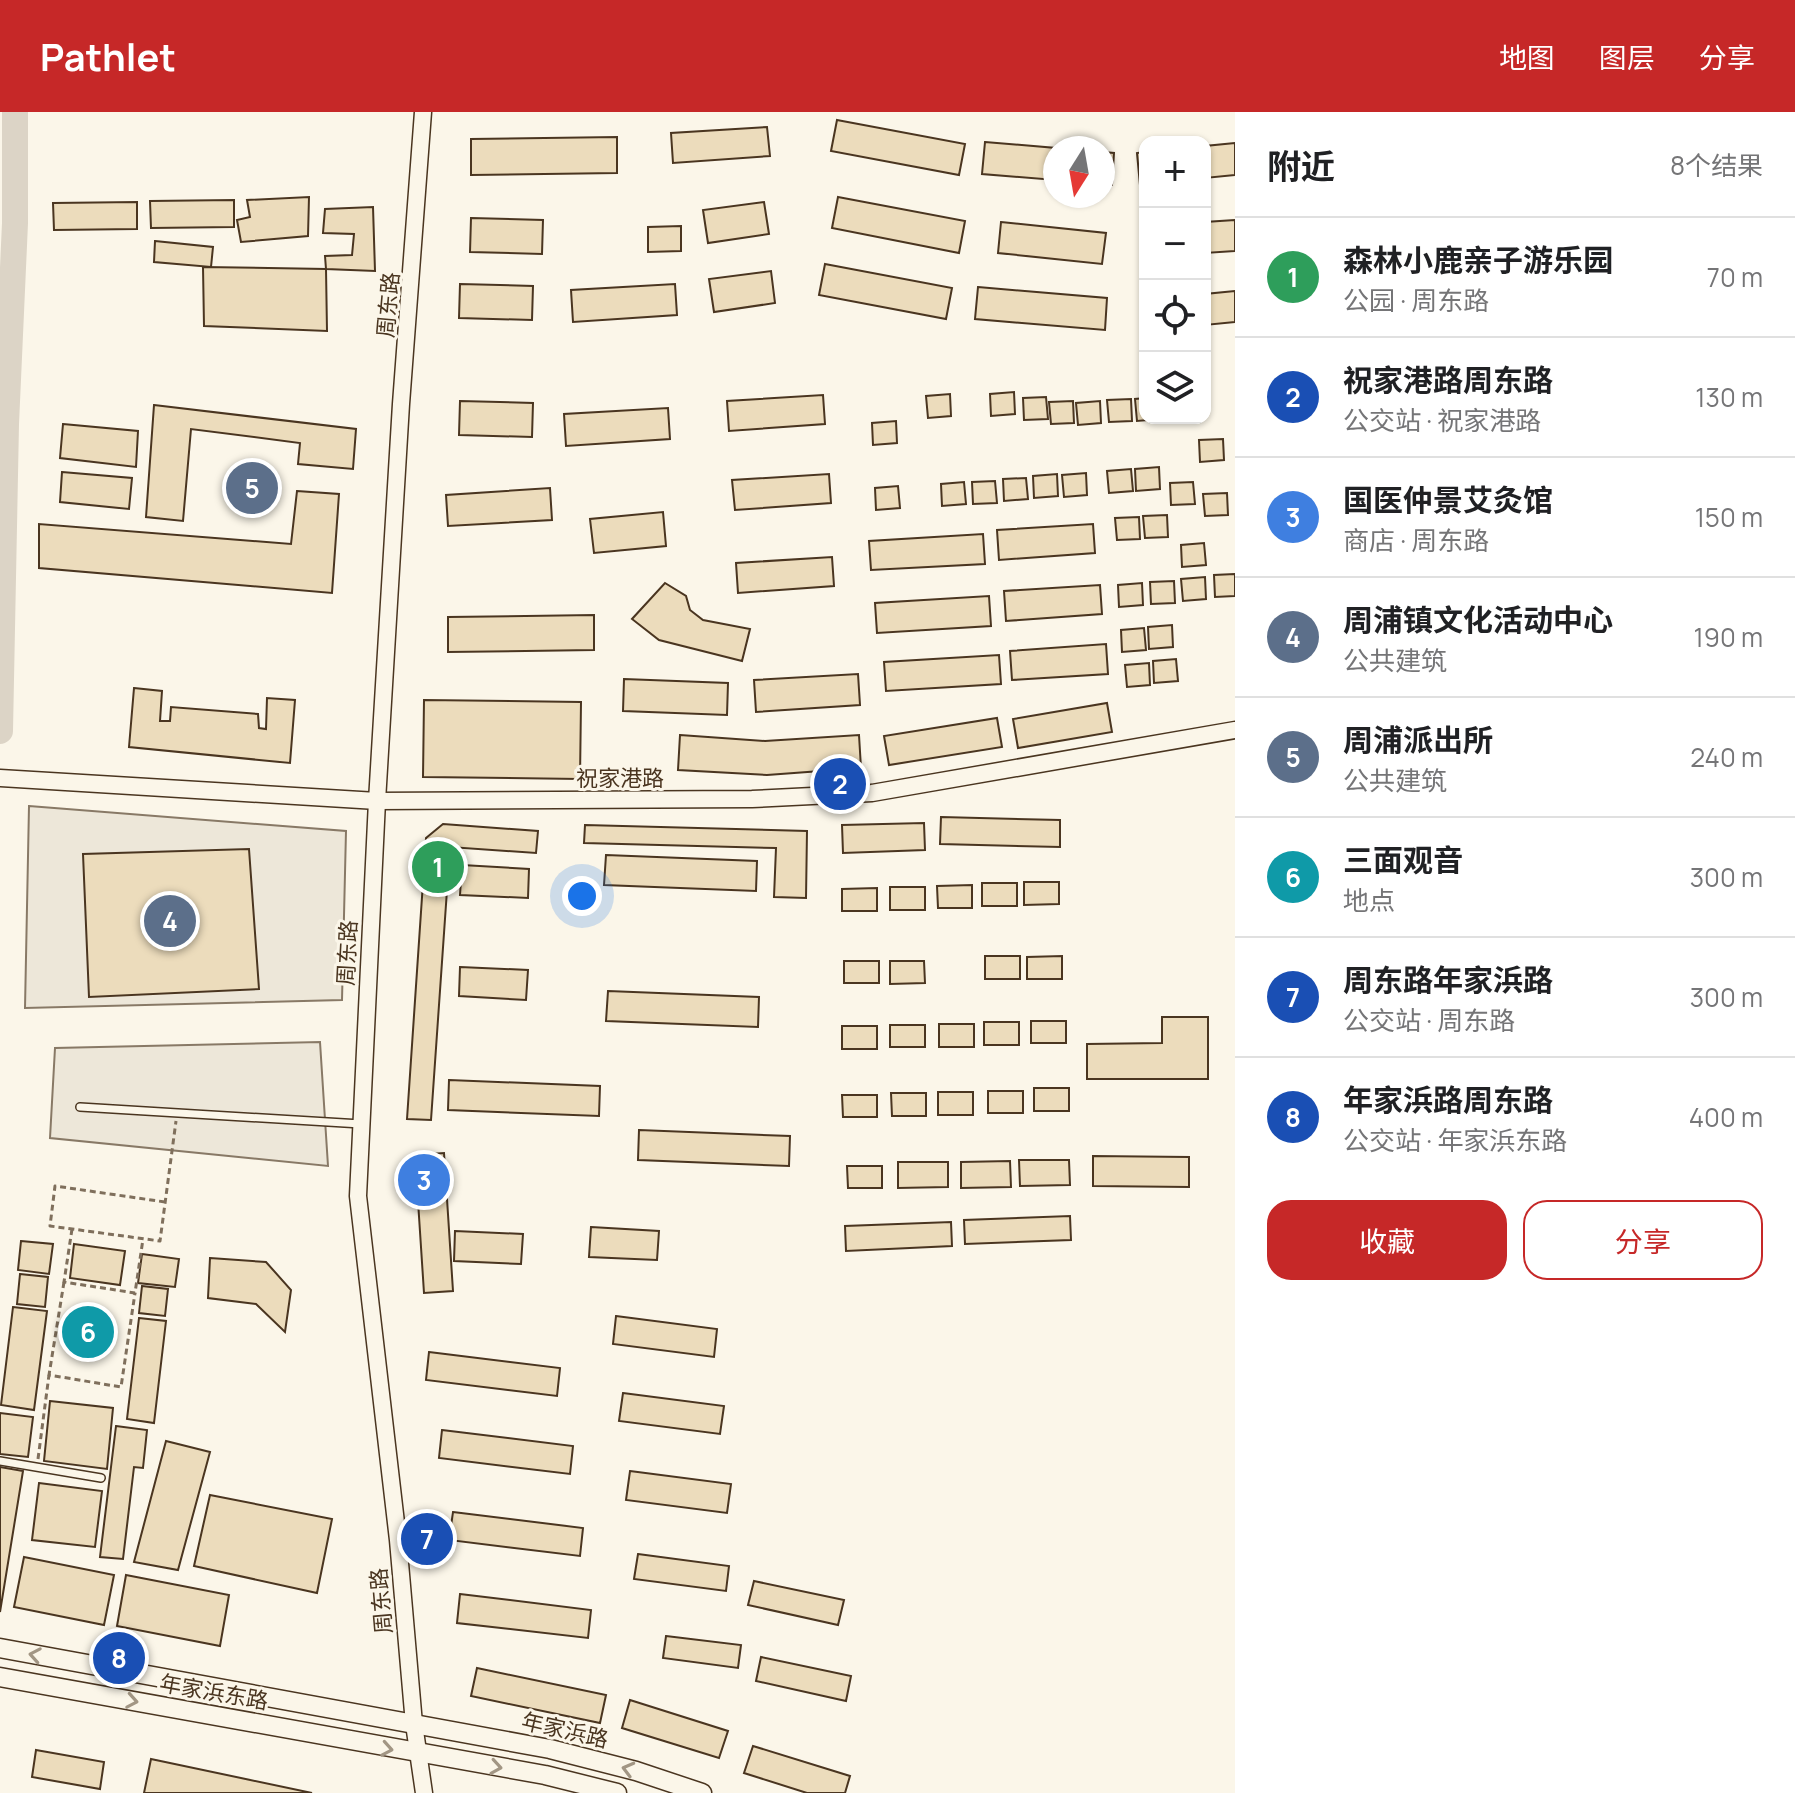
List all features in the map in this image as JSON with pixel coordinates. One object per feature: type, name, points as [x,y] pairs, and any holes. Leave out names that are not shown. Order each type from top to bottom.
[{"type":"main road","name":"年家浜东路","points":[[0,1648],[414,1724]]},
{"type":"main road","name":"年家浜东路","points":[[0,1677],[419,1754]]},
{"type":"main road","name":"年家浜路","points":[[414,1724],[550,1749],[636,1771],[702,1793]]},
{"type":"main road","points":[[419,1754],[545,1775],[617,1793]]},
{"type":"street","name":"周东路","points":[[423,112],[401,404],[377,801],[358,1196],[424,1793]]},
{"type":"street","name":"祝家港路","points":[[0,778],[377,801],[752,799],[872,793],[1235,730]]},
{"type":"lane","points":[[80,1107],[361,1124]]},
{"type":"lane","points":[[0,1461],[101,1478]]},
{"type":"path","points":[[165,1202],[55,1186],[50,1226],[160,1241],[177,1113]]},
{"type":"path","points":[[37,1467],[72,1229]]},
{"type":"path","points":[[49,1375],[121,1387],[143,1239]]},
{"type":"path","points":[[64,1282],[135,1293]]},
{"type":"shaded area","points":[[29,806],[346,831],[342,1000],[25,1008]]},
{"type":"shaded area","points":[[320,1042],[328,1166],[50,1138],[55,1048]]},
{"type":"building","points":[[837,120],[965,144],[959,175],[831,151]]},
{"type":"building","points":[[767,127],[770,156],[673,163],[671,133]]},
{"type":"building","points":[[617,137],[617,173],[471,175],[471,139]]},
{"type":"building","points":[[985,142],[1043,147],[1043,179],[982,174]]},
{"type":"building","points":[[1235,143],[1235,175],[1211,177],[1211,145]]},
{"type":"building","points":[[309,197],[308,236],[241,242],[237,220],[250,217],[247,200]]},
{"type":"building","points":[[838,197],[965,221],[959,253],[832,228]]},
{"type":"building","points":[[234,200],[234,227],[151,228],[150,201]]},
{"type":"building","points":[[137,202],[137,229],[54,230],[53,203]]},
{"type":"building","points":[[764,202],[769,234],[708,243],[703,210]]},
{"type":"building","points":[[373,207],[375,271],[326,269],[325,256],[352,255],[354,234],[323,233],[325,209]]},
{"type":"building","points":[[471,218],[543,220],[542,254],[470,252]]},
{"type":"building","points":[[1235,220],[1235,251],[1211,253],[1211,222]]},
{"type":"building","points":[[1001,222],[1106,233],[1102,264],[998,253]]},
{"type":"building","points":[[681,226],[681,251],[648,252],[648,227]]},
{"type":"building","points":[[155,241],[213,247],[211,267],[154,262]]},
{"type":"building","points":[[825,264],[952,288],[946,319],[819,295]]},
{"type":"building","points":[[203,267],[326,269],[327,331],[204,326]]},
{"type":"building","points":[[771,271],[775,303],[714,312],[709,279]]},
{"type":"building","points":[[460,284],[533,286],[532,320],[459,318]]},
{"type":"building","points":[[675,284],[677,315],[573,322],[571,290]]},
{"type":"building","points":[[978,287],[1107,298],[1105,330],[975,319]]},
{"type":"building","points":[[1235,291],[1235,322],[1211,324],[1211,293]]},
{"type":"building","points":[[1014,392],[1015,414],[991,416],[990,394]]},
{"type":"building","points":[[950,394],[951,416],[928,418],[926,396]]},
{"type":"building","points":[[823,395],[825,424],[729,431],[727,401]]},
{"type":"building","points":[[1046,397],[1048,419],[1024,420],[1023,398]]},
{"type":"building","points":[[1131,399],[1132,421],[1109,422],[1107,400]]},
{"type":"building","points":[[1135,399],[1139,399],[1139,421],[1137,421]]},
{"type":"building","points":[[460,401],[533,403],[532,437],[459,435]]},
{"type":"building","points":[[1073,401],[1074,423],[1051,424],[1049,402]]},
{"type":"building","points":[[1100,401],[1101,423],[1078,425],[1076,403]]},
{"type":"building","points":[[154,405],[356,429],[353,469],[298,464],[300,443],[191,429],[183,521],[146,517]]},
{"type":"building","points":[[668,408],[670,439],[566,446],[564,414]]},
{"type":"building","points":[[896,421],[897,443],[873,445],[872,423]]},
{"type":"building","points":[[63,424],[138,431],[136,467],[60,458]]},
{"type":"building","points":[[1223,439],[1224,460],[1200,462],[1199,440]]},
{"type":"building","points":[[1159,467],[1160,489],[1136,491],[1135,469]]},
{"type":"building","points":[[1131,469],[1133,491],[1109,493],[1107,471]]},
{"type":"building","points":[[62,472],[132,478],[129,509],[60,502]]},
{"type":"building","points":[[1086,473],[1087,495],[1064,497],[1062,475]]},
{"type":"building","points":[[829,474],[831,503],[735,510],[732,480]]},
{"type":"building","points":[[1057,474],[1058,496],[1034,498],[1033,476]]},
{"type":"building","points":[[1026,478],[1028,499],[1004,501],[1003,479]]},
{"type":"building","points":[[995,481],[997,503],[973,504],[972,482]]},
{"type":"building","points":[[964,482],[966,504],[942,506],[941,484]]},
{"type":"building","points":[[1193,482],[1195,504],[1171,505],[1170,483]]},
{"type":"building","points":[[898,486],[900,508],[876,510],[875,488]]},
{"type":"building","points":[[550,488],[552,520],[448,526],[446,495]]},
{"type":"building","points":[[297,491],[339,494],[332,593],[39,568],[39,524],[291,544]]},
{"type":"building","points":[[1227,493],[1228,515],[1205,516],[1203,494]]},
{"type":"building","points":[[663,512],[666,546],[594,553],[590,519]]},
{"type":"building","points":[[1167,515],[1168,537],[1145,538],[1143,516]]},
{"type":"building","points":[[1139,517],[1140,539],[1117,540],[1115,518]]},
{"type":"building","points":[[1093,524],[1095,553],[999,560],[997,530]]},
{"type":"building","points":[[983,534],[985,564],[871,570],[869,541]]},
{"type":"building","points":[[1204,543],[1206,565],[1182,567],[1181,545]]},
{"type":"building","points":[[832,557],[834,586],[738,593],[736,563]]},
{"type":"building","points":[[1235,574],[1235,596],[1215,597],[1214,575]]},
{"type":"building","points":[[1205,577],[1206,599],[1183,601],[1181,579]]},
{"type":"building","points":[[1174,581],[1175,603],[1151,604],[1150,582]]},
{"type":"building","points":[[665,583],[686,596],[690,610],[703,620],[750,629],[742,661],[659,640],[632,619]]},
{"type":"building","points":[[1142,583],[1143,605],[1119,607],[1118,585]]},
{"type":"building","points":[[1100,585],[1102,614],[1006,621],[1004,591]]},
{"type":"building","points":[[989,596],[991,626],[877,633],[875,603]]},
{"type":"building","points":[[594,615],[594,650],[448,652],[448,617]]},
{"type":"building","points":[[1172,625],[1173,647],[1149,649],[1148,627]]},
{"type":"building","points":[[1144,628],[1146,650],[1122,652],[1121,630]]},
{"type":"building","points":[[1106,644],[1108,674],[1012,680],[1010,651]]},
{"type":"building","points":[[999,655],[1001,684],[886,691],[884,662]]},
{"type":"building","points":[[1176,659],[1178,681],[1154,683],[1153,661]]},
{"type":"building","points":[[1149,663],[1150,685],[1127,687],[1125,665]]},
{"type":"building","points":[[858,674],[860,705],[756,712],[754,680]]},
{"type":"building","points":[[624,679],[728,683],[727,715],[623,711]]},
{"type":"building","points":[[134,688],[162,691],[160,721],[170,721],[171,707],[258,714],[259,728],[266,729],[267,698],[295,700],[290,763],[129,747]]},
{"type":"building","points":[[424,700],[581,702],[580,779],[423,777]]},
{"type":"building","points":[[1107,703],[1112,732],[1018,748],[1013,719]]},
{"type":"building","points":[[997,718],[1002,747],[889,765],[884,736]]},
{"type":"building","points":[[680,735],[765,741],[859,735],[861,768],[767,775],[678,770]]},
{"type":"building","points":[[941,817],[1060,820],[1060,847],[940,844]]},
{"type":"building","points":[[924,823],[925,850],[843,853],[842,825]]},
{"type":"building","points":[[443,824],[538,831],[536,853],[450,847],[431,1120],[407,1119],[426,838]]},
{"type":"building","points":[[585,825],[807,831],[806,898],[774,897],[776,848],[584,843]]},
{"type":"building","points":[[249,849],[259,989],[89,997],[83,854]]},
{"type":"building","points":[[606,855],[757,861],[756,891],[604,885]]},
{"type":"building","points":[[462,865],[529,869],[528,898],[460,895]]},
{"type":"building","points":[[1024,882],[1059,882],[1059,904],[1024,905]]},
{"type":"building","points":[[982,883],[1017,883],[1017,906],[982,906]]},
{"type":"building","points":[[972,885],[972,908],[938,908],[937,886]]},
{"type":"building","points":[[890,887],[925,887],[925,910],[890,910]]},
{"type":"building","points":[[877,888],[877,911],[842,911],[842,889]]},
{"type":"building","points":[[985,956],[1020,956],[1020,979],[985,979]]},
{"type":"building","points":[[1062,956],[1062,979],[1027,979],[1027,957]]},
{"type":"building","points":[[844,961],[879,961],[879,983],[844,983]]},
{"type":"building","points":[[890,961],[924,961],[925,983],[890,984]]},
{"type":"building","points":[[460,967],[528,970],[526,1000],[459,996]]},
{"type":"building","points":[[608,991],[759,997],[758,1027],[606,1021]]},
{"type":"building","points":[[1162,1017],[1208,1017],[1208,1079],[1087,1079],[1087,1044],[1162,1043]]},
{"type":"building","points":[[1031,1021],[1066,1021],[1066,1043],[1031,1043]]},
{"type":"building","points":[[984,1022],[1019,1022],[1019,1045],[984,1045]]},
{"type":"building","points":[[939,1024],[974,1024],[974,1047],[939,1047]]},
{"type":"building","points":[[890,1025],[925,1025],[925,1047],[890,1047]]},
{"type":"building","points":[[842,1026],[877,1026],[877,1049],[842,1049]]},
{"type":"building","points":[[449,1080],[600,1086],[599,1116],[448,1110]]},
{"type":"building","points":[[1034,1088],[1069,1088],[1069,1111],[1034,1111]]},
{"type":"building","points":[[988,1091],[1023,1091],[1023,1113],[988,1113]]},
{"type":"building","points":[[938,1092],[973,1092],[973,1115],[938,1115]]},
{"type":"building","points":[[891,1093],[926,1093],[926,1116],[892,1116]]},
{"type":"building","points":[[842,1095],[877,1095],[877,1117],[843,1117]]},
{"type":"building","points":[[639,1130],[790,1136],[789,1166],[638,1160]]},
{"type":"building","points":[[444,1153],[453,1291],[424,1293],[415,1155]]},
{"type":"building","points":[[1093,1156],[1189,1157],[1189,1187],[1093,1186]]},
{"type":"building","points":[[1019,1160],[1069,1160],[1070,1185],[1020,1186]]},
{"type":"building","points":[[1010,1161],[1011,1187],[961,1188],[961,1162]]},
{"type":"building","points":[[898,1162],[948,1162],[948,1187],[898,1188]]},
{"type":"building","points":[[847,1166],[882,1166],[882,1188],[848,1188]]},
{"type":"building","points":[[1070,1216],[1071,1240],[965,1244],[964,1220]]},
{"type":"building","points":[[951,1222],[952,1246],[846,1251],[845,1226]]},
{"type":"building","points":[[591,1227],[659,1231],[657,1260],[589,1257]]},
{"type":"building","points":[[455,1231],[523,1234],[521,1264],[454,1261]]},
{"type":"building","points":[[21,1241],[53,1244],[49,1274],[18,1270]]},
{"type":"building","points":[[74,1244],[125,1251],[120,1285],[70,1278]]},
{"type":"building","points":[[142,1254],[179,1259],[175,1287],[138,1283]]},
{"type":"building","points":[[210,1258],[266,1262],[291,1290],[285,1332],[256,1304],[208,1298]]},
{"type":"building","points":[[20,1274],[48,1277],[45,1307],[17,1304]]},
{"type":"building","points":[[142,1286],[168,1289],[165,1316],[139,1313]]},
{"type":"building","points":[[13,1307],[47,1311],[34,1410],[1,1405]]},
{"type":"building","points":[[616,1316],[717,1329],[714,1357],[613,1344]]},
{"type":"building","points":[[139,1318],[166,1321],[154,1423],[127,1419]]},
{"type":"building","points":[[429,1352],[560,1368],[557,1396],[426,1380]]},
{"type":"building","points":[[623,1393],[724,1406],[720,1434],[619,1421]]},
{"type":"building","points":[[50,1401],[113,1408],[107,1469],[44,1461]]},
{"type":"building","points":[[0,1413],[33,1417],[28,1457],[0,1454]]},
{"type":"building","points":[[116,1426],[147,1430],[143,1468],[134,1467],[123,1559],[100,1557]]},
{"type":"building","points":[[442,1430],[573,1446],[570,1474],[439,1458]]},
{"type":"building","points":[[166,1441],[210,1452],[178,1570],[134,1562]]},
{"type":"building","points":[[0,1467],[23,1471],[0,1612]]},
{"type":"building","points":[[630,1471],[731,1484],[727,1513],[626,1500]]},
{"type":"building","points":[[39,1483],[102,1491],[95,1547],[32,1540]]},
{"type":"building","points":[[210,1495],[332,1519],[317,1593],[194,1566]]},
{"type":"building","points":[[453,1512],[583,1528],[580,1556],[449,1540]]},
{"type":"building","points":[[638,1554],[729,1566],[726,1591],[634,1579]]},
{"type":"building","points":[[24,1557],[114,1575],[104,1625],[14,1607]]},
{"type":"building","points":[[126,1575],[229,1595],[220,1646],[117,1626]]},
{"type":"building","points":[[754,1581],[844,1600],[838,1625],[748,1605]]},
{"type":"building","points":[[460,1594],[591,1610],[588,1638],[457,1623]]},
{"type":"building","points":[[666,1636],[741,1645],[738,1668],[663,1658]]},
{"type":"building","points":[[761,1657],[851,1676],[846,1701],[756,1681]]},
{"type":"building","points":[[477,1668],[606,1695],[600,1723],[471,1696]]},
{"type":"building","points":[[630,1700],[728,1731],[719,1758],[622,1728]]},
{"type":"building","points":[[753,1746],[850,1776],[845,1793],[807,1793],[744,1773]]},
{"type":"building","points":[[36,1750],[104,1762],[100,1789],[32,1777]]},
{"type":"building","points":[[151,1759],[312,1793],[144,1793]]},
{"type":"waterway","points":[[0,731],[6,424],[15,223],[15,112]]},
{"type":"place","name":"周浦派出所","points":[[252,488]]},
{"type":"place","name":"祝家港路周东路","points":[[840,784]]},
{"type":"place","name":"森林小鹿亲子游乐园","points":[[438,867]]},
{"type":"place","name":"周浦镇文化活动中心","points":[[170,921]]},
{"type":"place","name":"国医仲景艾灸馆","points":[[424,1180]]},
{"type":"place","name":"三面观音","points":[[88,1332]]},
{"type":"place","name":"周东路年家浜路","points":[[427,1539]]},
{"type":"place","name":"年家浜路周东路","points":[[119,1658]]}]
